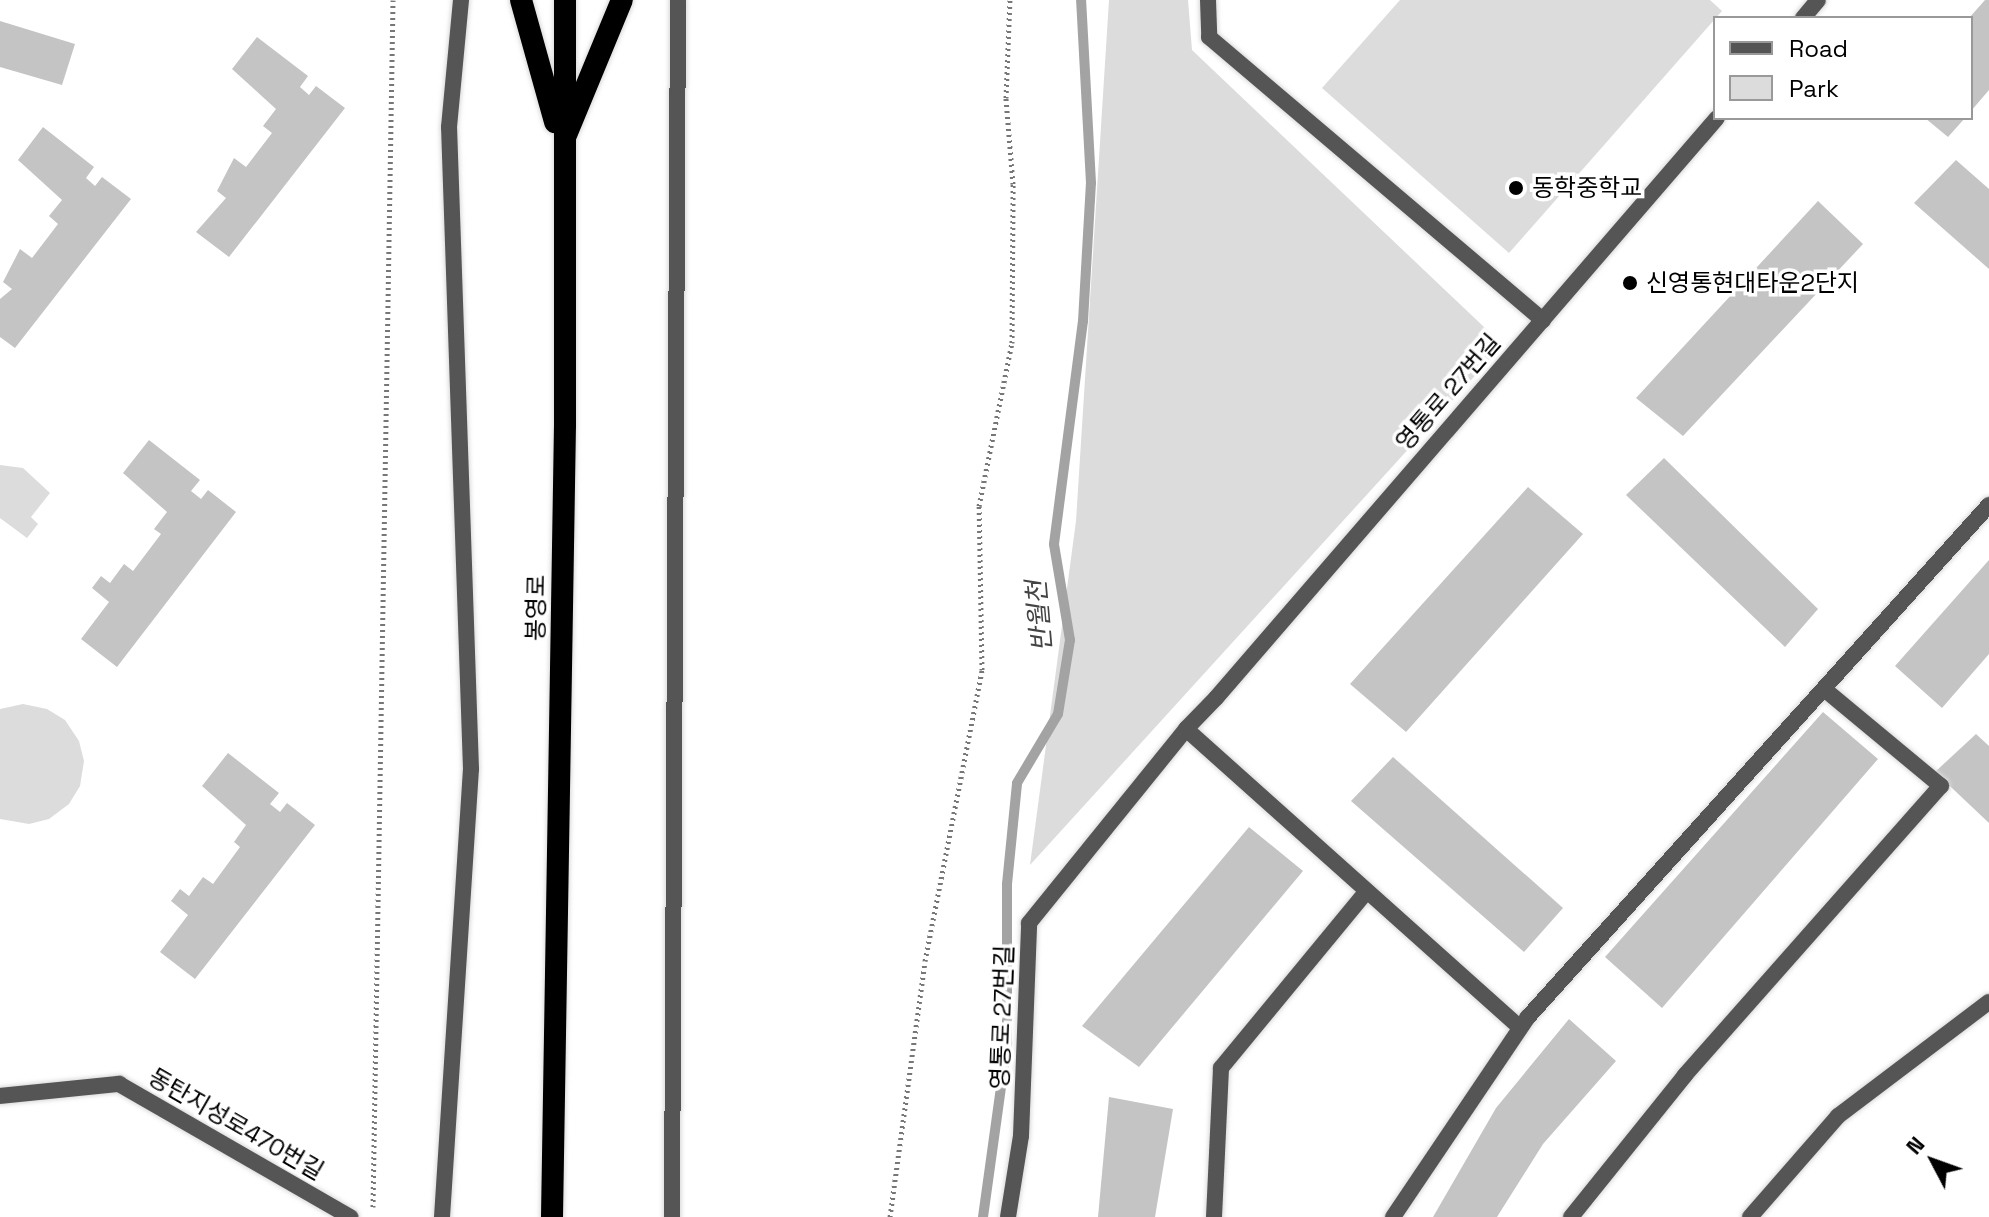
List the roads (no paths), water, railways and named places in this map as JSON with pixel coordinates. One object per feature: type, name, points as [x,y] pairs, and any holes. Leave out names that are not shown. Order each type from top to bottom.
[{"type":"highway","points":[[521,0],[561,147]]},
{"type":"highway","name":"봉영로","points":[[552,1217],[565,425],[561,147],[565,0]]},
{"type":"highway","points":[[561,147],[622,0]]},
{"type":"street","points":[[442,1217],[471,769],[449,127],[461,0]]},
{"type":"street","points":[[672,1217],[678,0]]},
{"type":"street","points":[[1208,0],[1209,37],[1543,320]]},
{"type":"street","points":[[1805,16],[1818,0]]},
{"type":"street","name":"영통로 27번길","points":[[1008,1217],[1021,1136],[1029,923],[1186,729],[1715,120]]},
{"type":"street","points":[[1393,1217],[1520,1028],[1989,505]]},
{"type":"street","points":[[1571,1217],[1685,1075],[1941,786],[1824,689]]},
{"type":"street","points":[[1186,729],[1520,1028]]},
{"type":"street","points":[[1214,1217],[1221,1068],[1367,891]]},
{"type":"street","points":[[1750,1217],[1838,1116],[1989,1002]]},
{"type":"street","name":"동탄지성로470번길","points":[[0,1096],[119,1084],[350,1217]]},
{"type":"waterway","name":"반월천","points":[[983,1217],[1007,1043],[1007,884],[1017,783],[1058,714],[1070,640],[1054,544],[1083,321],[1091,183],[1081,0]]},
{"type":"place","name":"동학중학교","points":[[1516,188]]},
{"type":"place","name":"신영통현대타운2단지","points":[[1630,283]]}]
